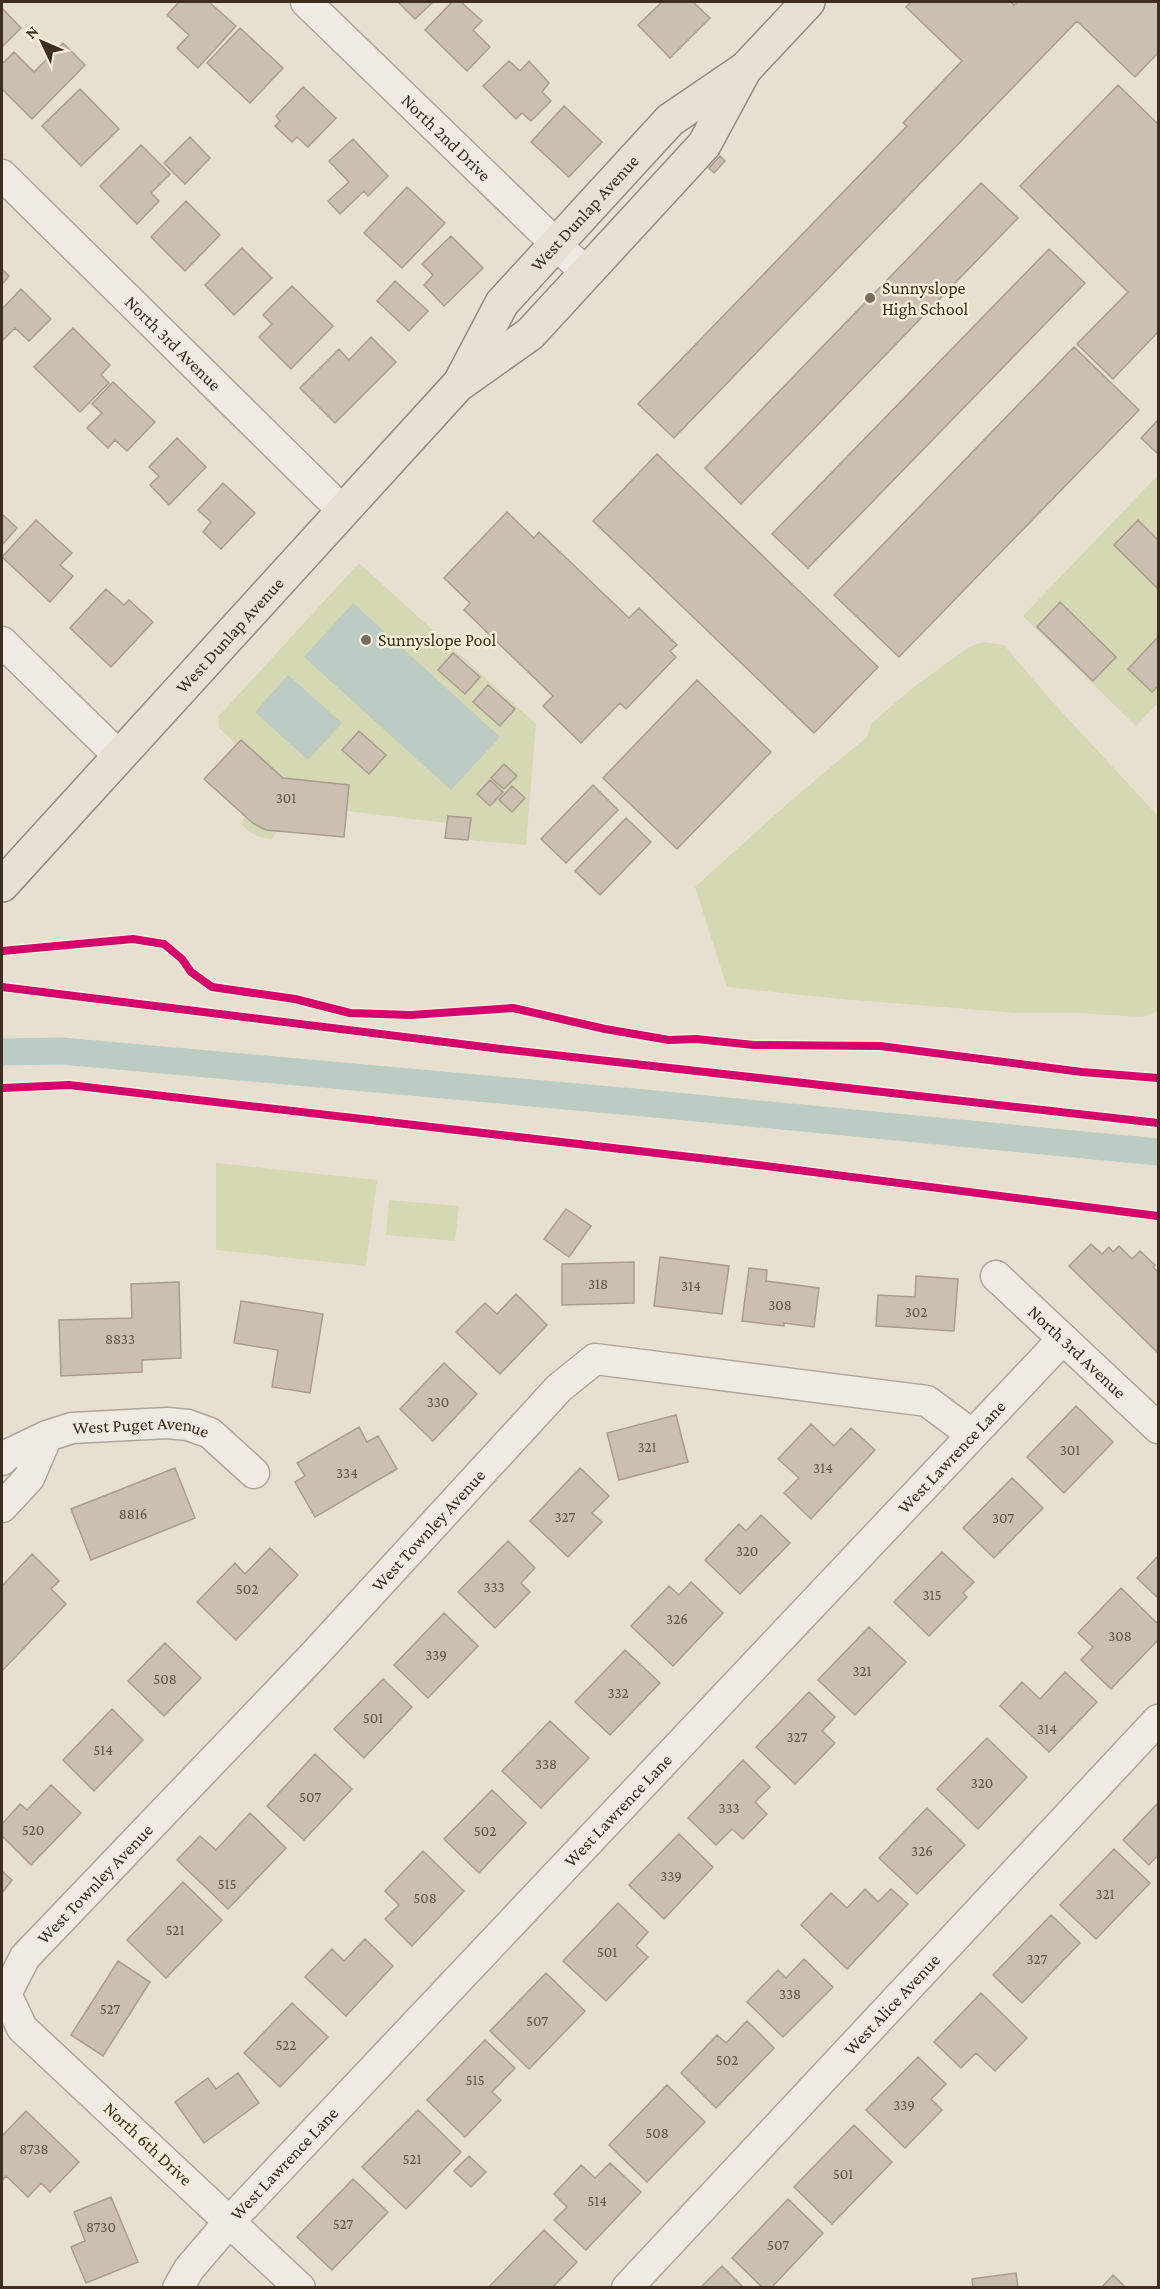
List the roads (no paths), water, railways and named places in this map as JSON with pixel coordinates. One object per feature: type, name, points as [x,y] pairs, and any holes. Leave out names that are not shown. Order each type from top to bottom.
[{"type":"main road","name":"West Dunlap Avenue","points":[[2,885],[458,385],[530,334],[704,145],[746,69],[798,5]]},
{"type":"main road","name":"West Dunlap Avenue","points":[[458,385],[502,303],[555,244],[670,120],[746,69]]},
{"type":"street","name":"North 2nd Drive","points":[[306,2],[586,273]]},
{"type":"street","name":"North 3rd Avenue","points":[[2,175],[344,511]]},
{"type":"street","points":[[2,642],[119,756]]},
{"type":"street","name":"North 3rd Avenue","points":[[996,1276],[1158,1428]]},
{"type":"street","name":"West Lawrence Lane","points":[[178,2288],[189,2269],[230,2221],[1063,1339]]},
{"type":"street","name":"West Townley Avenue","points":[[6,1994],[25,1957],[314,1656],[559,1388],[595,1359],[645,1363],[927,1401],[972,1434]]},
{"type":"street","name":"West Puget Avenue","points":[[3,1456],[72,1428],[167,1423],[188,1425],[210,1433],[254,1473]]},
{"type":"street","name":"West Puget Avenue","points":[[2,1507],[29,1478],[47,1437]]},
{"type":"street","points":[[3,1456],[29,1478]]},
{"type":"street","name":"West Alice Avenue","points":[[627,2288],[1158,1720]]},
{"type":"street","name":"North 6th Drive","points":[[6,1994],[22,2028],[300,2288]]},
{"type":"waterway","points":[[2,1052],[62,1051],[1158,1152]]},
{"type":"place","name":"Sunnyslope High School","points":[[870,298]]},
{"type":"place","name":"Sunnyslope Pool","points":[[366,640]]}]
